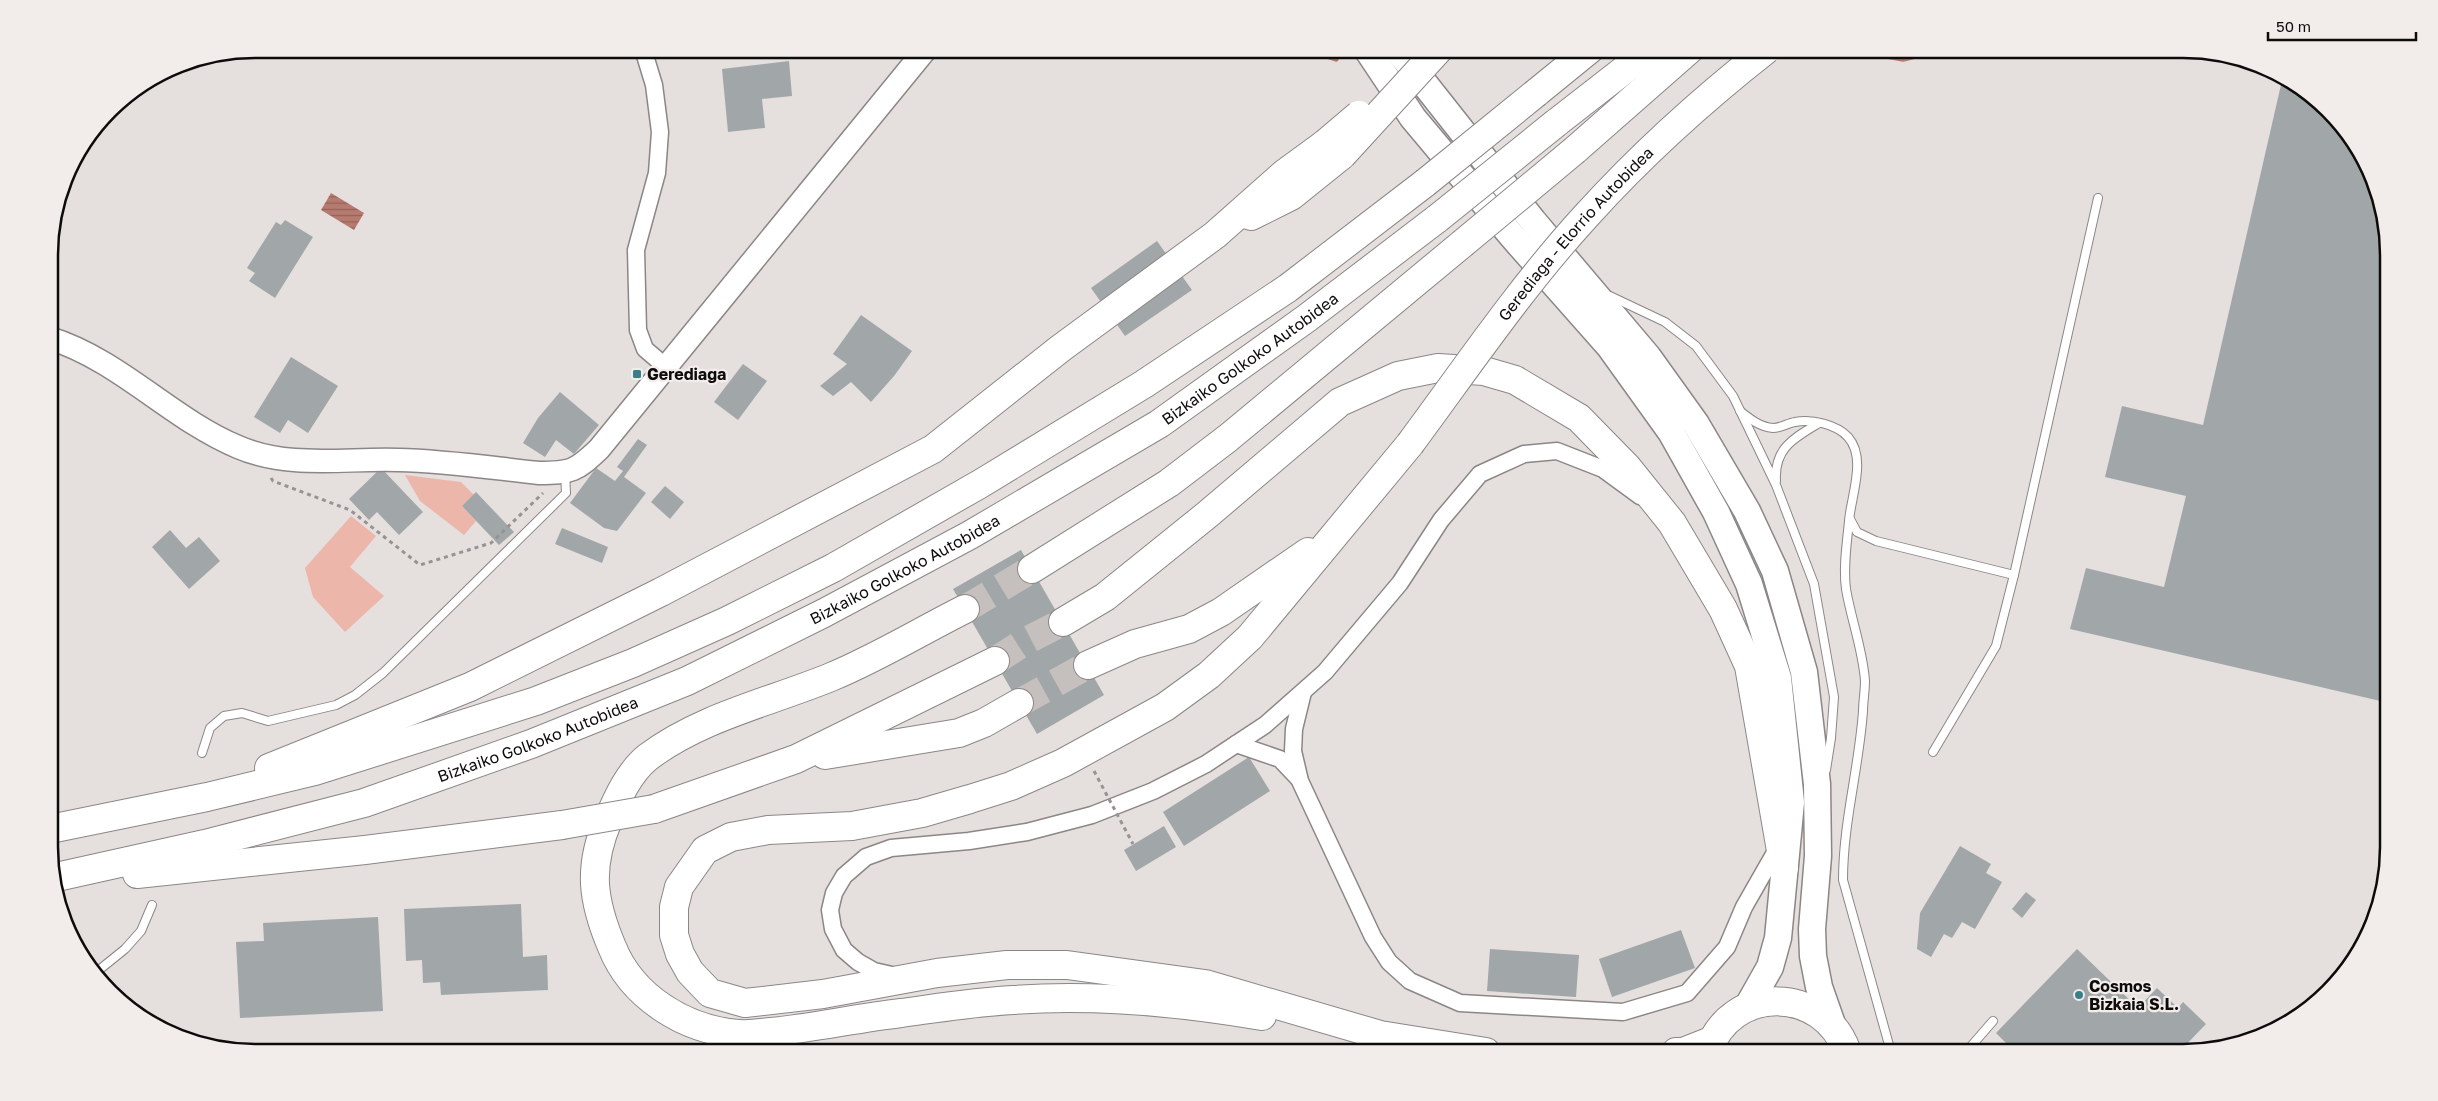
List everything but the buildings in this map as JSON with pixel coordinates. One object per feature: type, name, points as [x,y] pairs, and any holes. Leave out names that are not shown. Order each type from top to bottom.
[{"type":"highway","points":[[1334,149],[1411,58]]},
{"type":"highway","points":[[207,797],[280,763],[470,687],[661,592],[933,449],[1062,348],[1214,235],[1285,173],[1334,149],[1430,58]]},
{"type":"highway","points":[[58,827],[207,797],[315,771],[536,701],[632,663],[719,625],[833,568],[980,484],[1144,384],[1288,288],[1425,182],[1579,58]]},
{"type":"highway","name":"Bizkaiko Golkoko Autobidea","points":[[60,876],[205,844],[364,803],[531,744],[687,681],[824,613],[961,539],[1159,424],[1307,318],[1438,218],[1639,58]]},
{"type":"highway","points":[[1032,569],[1176,478],[1228,438],[1575,150],[1680,58]]},
{"type":"highway","name":"Gerediaga - Elorrio Autobidea","points":[[1358,507],[1410,444],[1524,289],[1584,217],[1683,118],[1756,58]]},
{"type":"highway","points":[[1063,622],[1112,591],[1208,514],[1340,402],[1398,376],[1438,368],[1484,371],[1515,380],[1579,418],[1628,467],[1672,523],[1723,609],[1748,666],[1782,856]]},
{"type":"highway","points":[[1088,665],[1136,644],[1189,629],[1221,612],[1317,546],[1358,507]]},
{"type":"highway","points":[[1358,507],[1250,637],[1209,675],[1165,706],[1063,763],[1011,786],[970,800],[922,813],[852,826],[768,830],[731,837],[705,850],[679,887],[674,907],[674,935],[690,972],[710,993],[745,1003],[823,994],[903,978],[1007,965],[1067,965],[1205,984],[1380,1035]]},
{"type":"highway","points":[[965,609],[833,676],[740,710],[690,733],[646,759],[620,793],[599,841],[593,878],[599,913],[618,964],[643,992],[664,1010],[684,1020],[708,1028],[740,1034],[787,1030],[876,1015],[1014,1000],[1138,999],[1202,1006],[1436,1044]]},
{"type":"highway","points":[[61,882],[365,850],[562,825],[654,809],[796,760],[995,661]]},
{"type":"highway","points":[[796,760],[959,733],[984,723],[1019,703]]},
{"type":"highway","points":[[1711,1044],[1727,1020],[1748,1006],[1770,1001],[1793,1002],[1814,1010],[1832,1024],[1844,1044]]},
{"type":"main road","points":[[1373,58],[1414,118],[1512,236],[1610,347],[1672,432],[1716,512],[1749,584],[1778,678],[1791,802],[1782,856],[1778,938],[1770,967],[1748,1006]]},
{"type":"main road","points":[[1404,58],[1533,221],[1648,356],[1696,424],[1747,511],[1775,571],[1804,672],[1816,784],[1817,822],[1813,956],[1819,987],[1832,1024]]},
{"type":"street","points":[[646,58],[654,85],[660,132],[656,173],[636,250],[638,330],[645,349],[666,367]]},
{"type":"street","points":[[58,342],[90,354],[208,433],[239,448],[269,458],[317,462],[400,460],[538,473],[565,472],[580,467],[599,449],[919,58]]},
{"type":"street","points":[[903,978],[874,971],[858,962],[844,950],[833,928],[830,910],[834,893],[844,876],[866,858],[891,848],[1027,832],[1092,814],[1153,791],[1206,764],[1265,725],[1326,672],[1400,583],[1441,520],[1480,474],[1524,454],[1557,451],[1603,469],[1672,523]]},
{"type":"street","points":[[1303,692],[1294,729],[1293,751],[1300,780],[1372,937],[1389,962],[1410,981],[1460,1003],[1623,1012],[1687,993],[1727,947],[1744,907],[1782,856]]},
{"type":"street","points":[[1236,744],[1262,751],[1280,759],[1300,780]]},
{"type":"lane","points":[[1932,752],[1996,646],[2014,575],[2098,198]]},
{"type":"lane","points":[[1586,282],[1626,305],[1666,322],[1696,346],[1733,396],[1776,485],[1814,584],[1834,697],[1832,738],[1817,822]]},
{"type":"lane","points":[[1740,411],[1753,421],[1775,428],[1795,422],[1819,423],[1838,430],[1853,444],[1857,464],[1849,516],[1845,561],[1846,586],[1865,681],[1861,738],[1843,850],[1843,880],[1889,1044]]},
{"type":"lane","points":[[1776,485],[1775,468],[1782,451],[1789,442],[1819,423]]},
{"type":"lane","points":[[202,753],[210,728],[224,716],[242,712],[268,721],[336,705],[355,696],[383,672],[566,493],[565,472]]},
{"type":"lane","points":[[1849,516],[1857,532],[1871,539],[2014,575]]},
{"type":"lane","points":[[100,969],[125,949],[141,931],[152,906]]},
{"type":"lane","points":[[1973,1044],[1993,1021]]},
{"type":"path","points":[[268,470],[272,481],[350,510],[420,565],[491,543],[547,489]]},
{"type":"path","points":[[1094,771],[1133,844]]},
{"type":"shaded area","points":[[331,193],[364,213],[354,230],[321,210]]},
{"type":"shaded area","points":[[405,475],[461,482],[474,495],[462,506],[476,521],[464,535],[420,501]]},
{"type":"shaded area","points":[[351,516],[376,536],[350,567],[384,596],[345,632],[313,597],[305,568]]},
{"type":"waterway","points":[[1898,58],[1907,58]]},
{"type":"tunnel","points":[[965,609],[1032,569]]},
{"type":"tunnel","points":[[995,661],[1026,641],[1063,622]]},
{"type":"tunnel","points":[[1019,703],[1088,665]]},
{"type":"place","name":"Gerediaga","points":[[637,374]]},
{"type":"place","name":"Cosmos Bizkaia S.L.","points":[[2079,995]]}]
